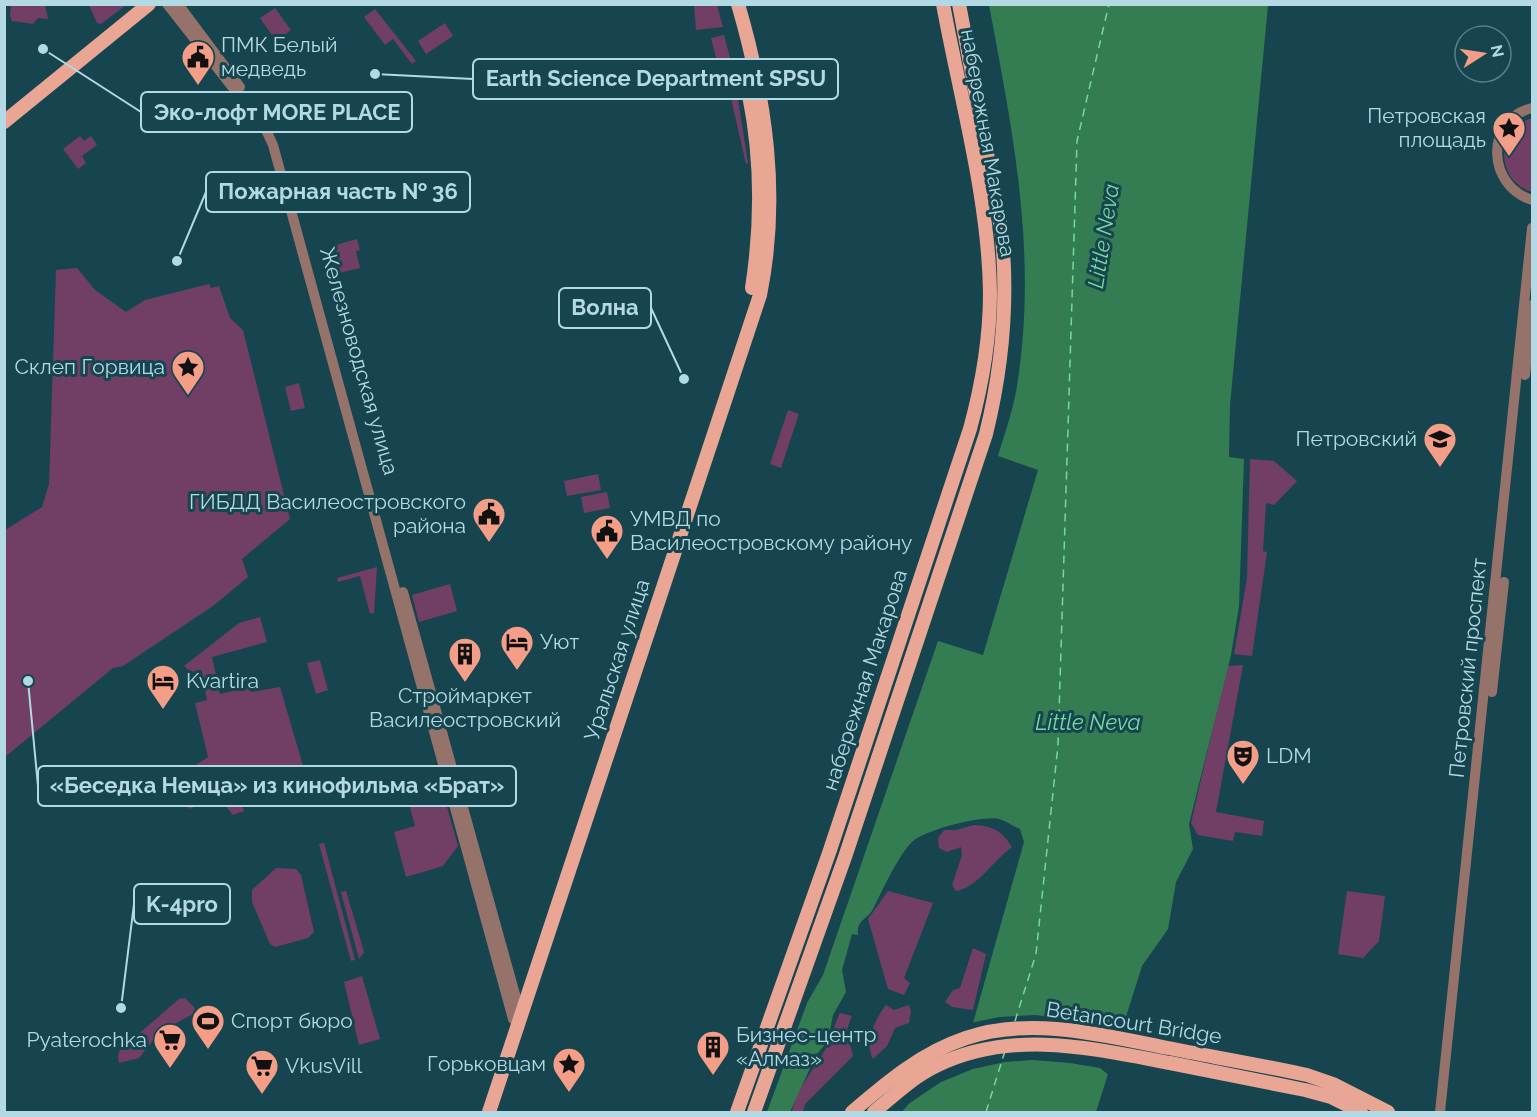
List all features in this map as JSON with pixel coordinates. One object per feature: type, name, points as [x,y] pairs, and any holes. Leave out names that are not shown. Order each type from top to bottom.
[{"type":"main road","points":[[4,112],[140,4]]},
{"type":"main road","points":[[4,122],[149,4]]},
{"type":"main road","name":"Уральская улица","points":[[480,1113],[516,1021],[518,1005],[526,980],[752,293],[759,232],[758,155],[752,107],[728,4]]},
{"type":"main road","name":"Уральская улица","points":[[489,1113],[516,1021],[760,295],[770,232],[769,172],[761,104],[738,4]]},
{"type":"main road","name":"набережная Макарова","points":[[737,1113],[830,853],[980,393],[988,332],[989,264],[986,231],[943,4]]},
{"type":"main road","name":"набережная Макарова","points":[[754,1113],[845,858],[986,434],[1001,362],[1006,323],[1005,263],[1001,228],[959,4]]},
{"type":"main road","name":"Betancourt Bridge","points":[[852,1113],[898,1073],[927,1054],[966,1038],[1000,1029],[1034,1028],[1130,1040],[1307,1075],[1333,1084],[1388,1113]]},
{"type":"main road","name":"Betancourt Bridge","points":[[874,1113],[907,1084],[935,1066],[1003,1045],[1035,1043],[1129,1055],[1305,1090],[1331,1097],[1361,1113]]},
{"type":"street","name":"Железноводская улица","points":[[167,4],[266,130],[273,145],[516,1021]]},
{"type":"street","name":"Железноводская улица","points":[[178,4],[272,127],[278,142],[518,1005]]},
{"type":"street","points":[[1531,202],[1504,181],[1498,168],[1496,153],[1499,139],[1506,126],[1516,116],[1533,108]]},
{"type":"street","name":"Петровский проспект","points":[[1440,1113],[1533,228]]},
{"type":"street","name":"Петровский проспект","points":[[1447,1113],[1533,305]]},
{"type":"street","points":[[511,981],[520,984],[526,980]]},
{"type":"shaded area","points":[[89,4],[126,5],[101,24],[97,23]]},
{"type":"shaded area","points":[[11,5],[45,5],[48,19],[38,18],[33,24],[12,21]]},
{"type":"shaded area","points":[[694,5],[717,5],[723,27],[696,30]]},
{"type":"shaded area","points":[[275,8],[291,30],[276,41],[260,18]]},
{"type":"shaded area","points":[[375,9],[416,61],[412,64],[393,39],[385,45],[364,17]]},
{"type":"shaded area","points":[[445,23],[453,36],[426,54],[418,41]]},
{"type":"shaded area","points":[[724,35],[736,81],[723,85],[711,38]]},
{"type":"shaded area","points":[[737,93],[748,163],[746,164],[730,94]]},
{"type":"shaded area","points":[[1532,118],[1532,192],[1520,186],[1511,177],[1504,155],[1511,133],[1520,124]]},
{"type":"shaded area","points":[[80,136],[84,141],[91,136],[97,145],[82,156],[86,163],[78,169],[63,149]]},
{"type":"shaded area","points":[[357,239],[360,250],[356,251],[360,268],[339,273],[332,246]]},
{"type":"shaded area","points":[[77,268],[95,290],[126,312],[145,300],[209,284],[211,288],[219,286],[230,318],[243,330],[290,519],[242,559],[248,577],[213,606],[123,666],[113,668],[5,757],[5,530],[42,507],[49,484],[56,270]]},
{"type":"shaded area","points":[[299,383],[305,408],[291,411],[285,387]]},
{"type":"shaded area","points":[[788,410],[799,414],[781,468],[770,464]]},
{"type":"shaded area","points":[[1250,459],[1274,461],[1297,481],[1274,505],[1266,503],[1263,551],[1267,552],[1252,656],[1234,654],[1247,578]]},
{"type":"shaded area","points":[[598,474],[601,490],[567,496],[564,481]]},
{"type":"shaded area","points":[[607,492],[610,508],[584,513],[581,497]]},
{"type":"shaded area","points":[[377,567],[374,613],[370,614],[360,576],[338,582],[337,578]]},
{"type":"shaded area","points":[[450,584],[457,611],[419,622],[412,595]]},
{"type":"shaded area","points":[[260,617],[267,642],[212,657],[220,694],[250,687],[251,692],[280,687],[311,793],[270,805],[264,804],[258,788],[238,794],[244,811],[233,815],[219,798],[189,809],[179,776],[208,757],[195,703],[207,700],[201,670],[191,672],[184,666],[239,623]]},
{"type":"shaded area","points":[[320,660],[328,690],[316,694],[307,663]]},
{"type":"shaded area","points":[[1243,665],[1216,812],[1264,821],[1262,836],[1235,832],[1233,841],[1198,835],[1191,823],[1227,666]]},
{"type":"shaded area","points":[[437,772],[458,846],[443,866],[406,877],[394,832],[415,826],[403,781]]},
{"type":"shaded area","points":[[974,825],[996,830],[1012,847],[971,885],[956,891],[952,885],[962,855],[961,847],[947,852],[939,848],[938,838],[944,830],[956,830]]},
{"type":"shaded area","points":[[324,843],[355,960],[351,961],[319,844]]},
{"type":"shaded area","points":[[276,868],[296,869],[301,875],[314,932],[308,938],[275,947],[270,944],[252,902],[252,890]]},
{"type":"shaded area","points":[[346,891],[364,952],[359,959],[341,892]]},
{"type":"shaded area","points":[[888,891],[933,903],[904,978],[910,983],[904,995],[888,989],[868,919]]},
{"type":"shaded area","points":[[1347,891],[1385,896],[1379,941],[1363,958],[1338,954]]},
{"type":"shaded area","points":[[973,948],[986,954],[973,1010],[952,1007],[945,1002],[953,990],[960,988]]},
{"type":"shaded area","points":[[362,976],[380,1039],[359,1045],[344,982]]},
{"type":"shaded area","points":[[185,998],[195,1008],[193,1014],[160,1032],[139,1058],[119,1063],[120,1050],[179,999]]},
{"type":"shaded area","points":[[886,1005],[894,1010],[909,1005],[911,1011],[909,1023],[895,1028],[887,1046],[873,1059],[870,1038],[878,1017]]},
{"type":"shaded area","points":[[840,1013],[852,1016],[847,1032],[853,1056],[805,1104],[803,1112],[792,1112],[798,1093],[830,1040]]},
{"type":"water","name":"Little Neva","points":[[989,5],[1268,5],[1230,405],[1229,457],[1244,459],[1239,606],[1231,655],[1189,824],[1193,849],[1176,882],[1168,929],[1142,966],[1096,1112],[902,1112],[973,1023],[1024,842],[1020,829],[1002,820],[991,818],[941,828],[919,837],[907,848],[871,913],[860,923],[858,935],[852,934],[842,970],[846,992],[833,1015],[828,1041],[816,1055],[790,1112],[767,1112],[807,1003],[823,975],[938,641],[983,655],[1038,470],[998,456],[1017,386],[1023,337],[1025,289],[1020,194]]},
{"type":"pier","points":[[1035,1015],[1107,1024],[1128,1019],[1110,1076],[1100,1068],[1070,1063],[1033,1060],[1005,1062],[973,1069],[941,1082],[901,1109],[966,1024],[999,1017]]},
{"type":"ferry route","points":[[1015,1021],[1036,954],[1058,745],[1077,141],[1109,4]]},
{"type":"ferry route","points":[[986,1112],[1005,1051]]},
{"type":"place","name":"Эко-лофт MORE PLACE","points":[[43,49]]},
{"type":"place","name":"Earth Science Department SPSU","points":[[375,74]]},
{"type":"place","name":"ПМК Белый медведь","points":[[198,86]]},
{"type":"place","name":"Петровская площадь","points":[[1509,157]]},
{"type":"place","name":"Пожарная часть № 36","points":[[177,261]]},
{"type":"place","name":"Волна","points":[[684,379]]},
{"type":"place","name":"Склеп Горвица","points":[[188,396]]},
{"type":"place","name":"Петровский","points":[[1440,468]]},
{"type":"place","name":"ГИБДД Василеостровского района","points":[[489,543]]},
{"type":"place","name":"УМВД по Василеостровскому району","points":[[607,560]]},
{"type":"place","name":"Уют","points":[[517,671]]},
{"type":"place","name":"«Беседка Немца» из кинофильма «Брат»","points":[[28,681]]},
{"type":"place","name":"Строймаркет Василеостровский","points":[[465,683]]},
{"type":"place","name":"Kvartira","points":[[163,710]]},
{"type":"place","name":"LDM","points":[[1243,785]]},
{"type":"place","name":"K-4pro","points":[[121,1008]]},
{"type":"place","name":"Спорт бюро","points":[[208,1050]]},
{"type":"place","name":"Pyaterochka","points":[[170,1069]]},
{"type":"place","name":"Бизнес-центр «Алмаз»","points":[[713,1076]]},
{"type":"place","name":"Горьковцам","points":[[569,1093]]},
{"type":"place","name":"VkusVill","points":[[262,1095]]}]
